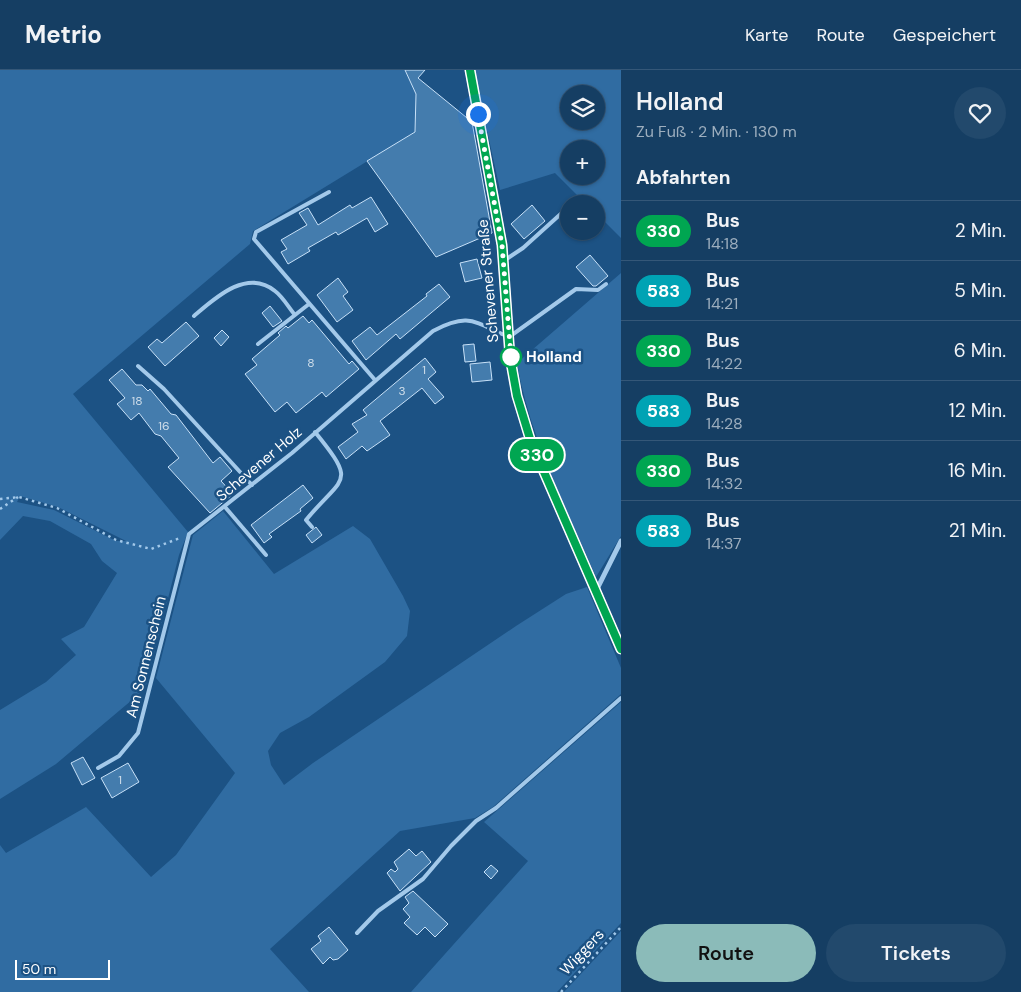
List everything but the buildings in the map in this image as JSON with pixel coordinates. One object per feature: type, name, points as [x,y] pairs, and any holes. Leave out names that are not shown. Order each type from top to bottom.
[{"type":"main road","name":"Schevener Straße","points":[[470,70],[493,187],[504,262],[509,337],[517,396],[531,442],[595,594],[621,649]]},
{"type":"street","points":[[595,594],[621,541]]},
{"type":"lane","points":[[329,192],[256,232],[254,239],[375,380]]},
{"type":"lane","points":[[504,262],[523,248],[560,214]]},
{"type":"lane","points":[[194,316],[231,287],[260,283],[275,291],[295,315]]},
{"type":"lane","points":[[509,337],[576,289],[598,290],[606,284]]},
{"type":"lane","points":[[258,344],[309,304]]},
{"type":"lane","name":"Schevener Holz","points":[[189,534],[252,485],[433,331],[450,322],[461,319],[472,320],[509,337]]},
{"type":"lane","points":[[138,366],[164,389],[252,485]]},
{"type":"lane","points":[[312,527],[306,520],[335,490],[342,479],[341,466],[315,432]]},
{"type":"lane","points":[[225,507],[266,556]]},
{"type":"lane","name":"Am Sonnenschein","points":[[98,768],[119,756],[138,734],[189,534]]},
{"type":"lane","points":[[357,933],[378,911],[423,879],[451,846],[476,821],[496,808],[621,698]]},
{"type":"path","points":[[0,509],[19,497]]},
{"type":"path","points":[[0,499],[19,497],[56,508],[116,540],[151,549],[189,534]]},
{"type":"path","name":"Wiggers","points":[[561,992],[621,927]]},
{"type":"shaded area","points":[[0,70],[405,70],[416,94],[415,132],[253,231],[250,244],[73,394],[188,532],[179,555],[145,689],[56,764],[0,799],[0,710],[46,682],[76,655],[61,639],[84,627],[117,573],[102,561],[91,544],[50,521],[23,516],[0,540]],"holes":[[[20,496],[58,507],[126,541],[116,541],[54,510],[17,502]]]},
{"type":"shaded area","points":[[474,70],[621,70],[621,238],[605,222],[605,195],[577,195],[567,185],[605,185],[605,140],[560,140],[560,178],[555,173],[500,190]]},
{"type":"shaded area","points":[[621,273],[621,536],[596,577],[561,499],[540,446],[523,391],[517,363]]},
{"type":"shaded area","points":[[223,511],[274,574],[353,526],[370,539],[410,611],[407,636],[385,662],[309,717],[280,733],[268,751],[271,765],[284,785],[313,763],[516,626],[566,594],[587,587],[621,668],[621,694],[493,807],[475,818],[400,831],[270,949],[309,992],[0,992],[0,845],[6,853],[86,807],[151,877],[176,855],[235,773],[156,678],[193,535]]},
{"type":"shaded area","points":[[621,702],[621,923],[557,992],[411,992],[528,861],[484,822]]},
{"type":"shaded area","points":[[621,931],[621,992],[564,992]]},
{"type":"bus line","name":"330","points":[[470,70],[493,187],[502,245],[510,357],[517,396],[531,442],[595,594],[621,649]]},
{"type":"place","name":"Holland","points":[[511,357]]},
{"type":"route","points":[[478,114],[493,187],[502,245],[511,357]]}]
